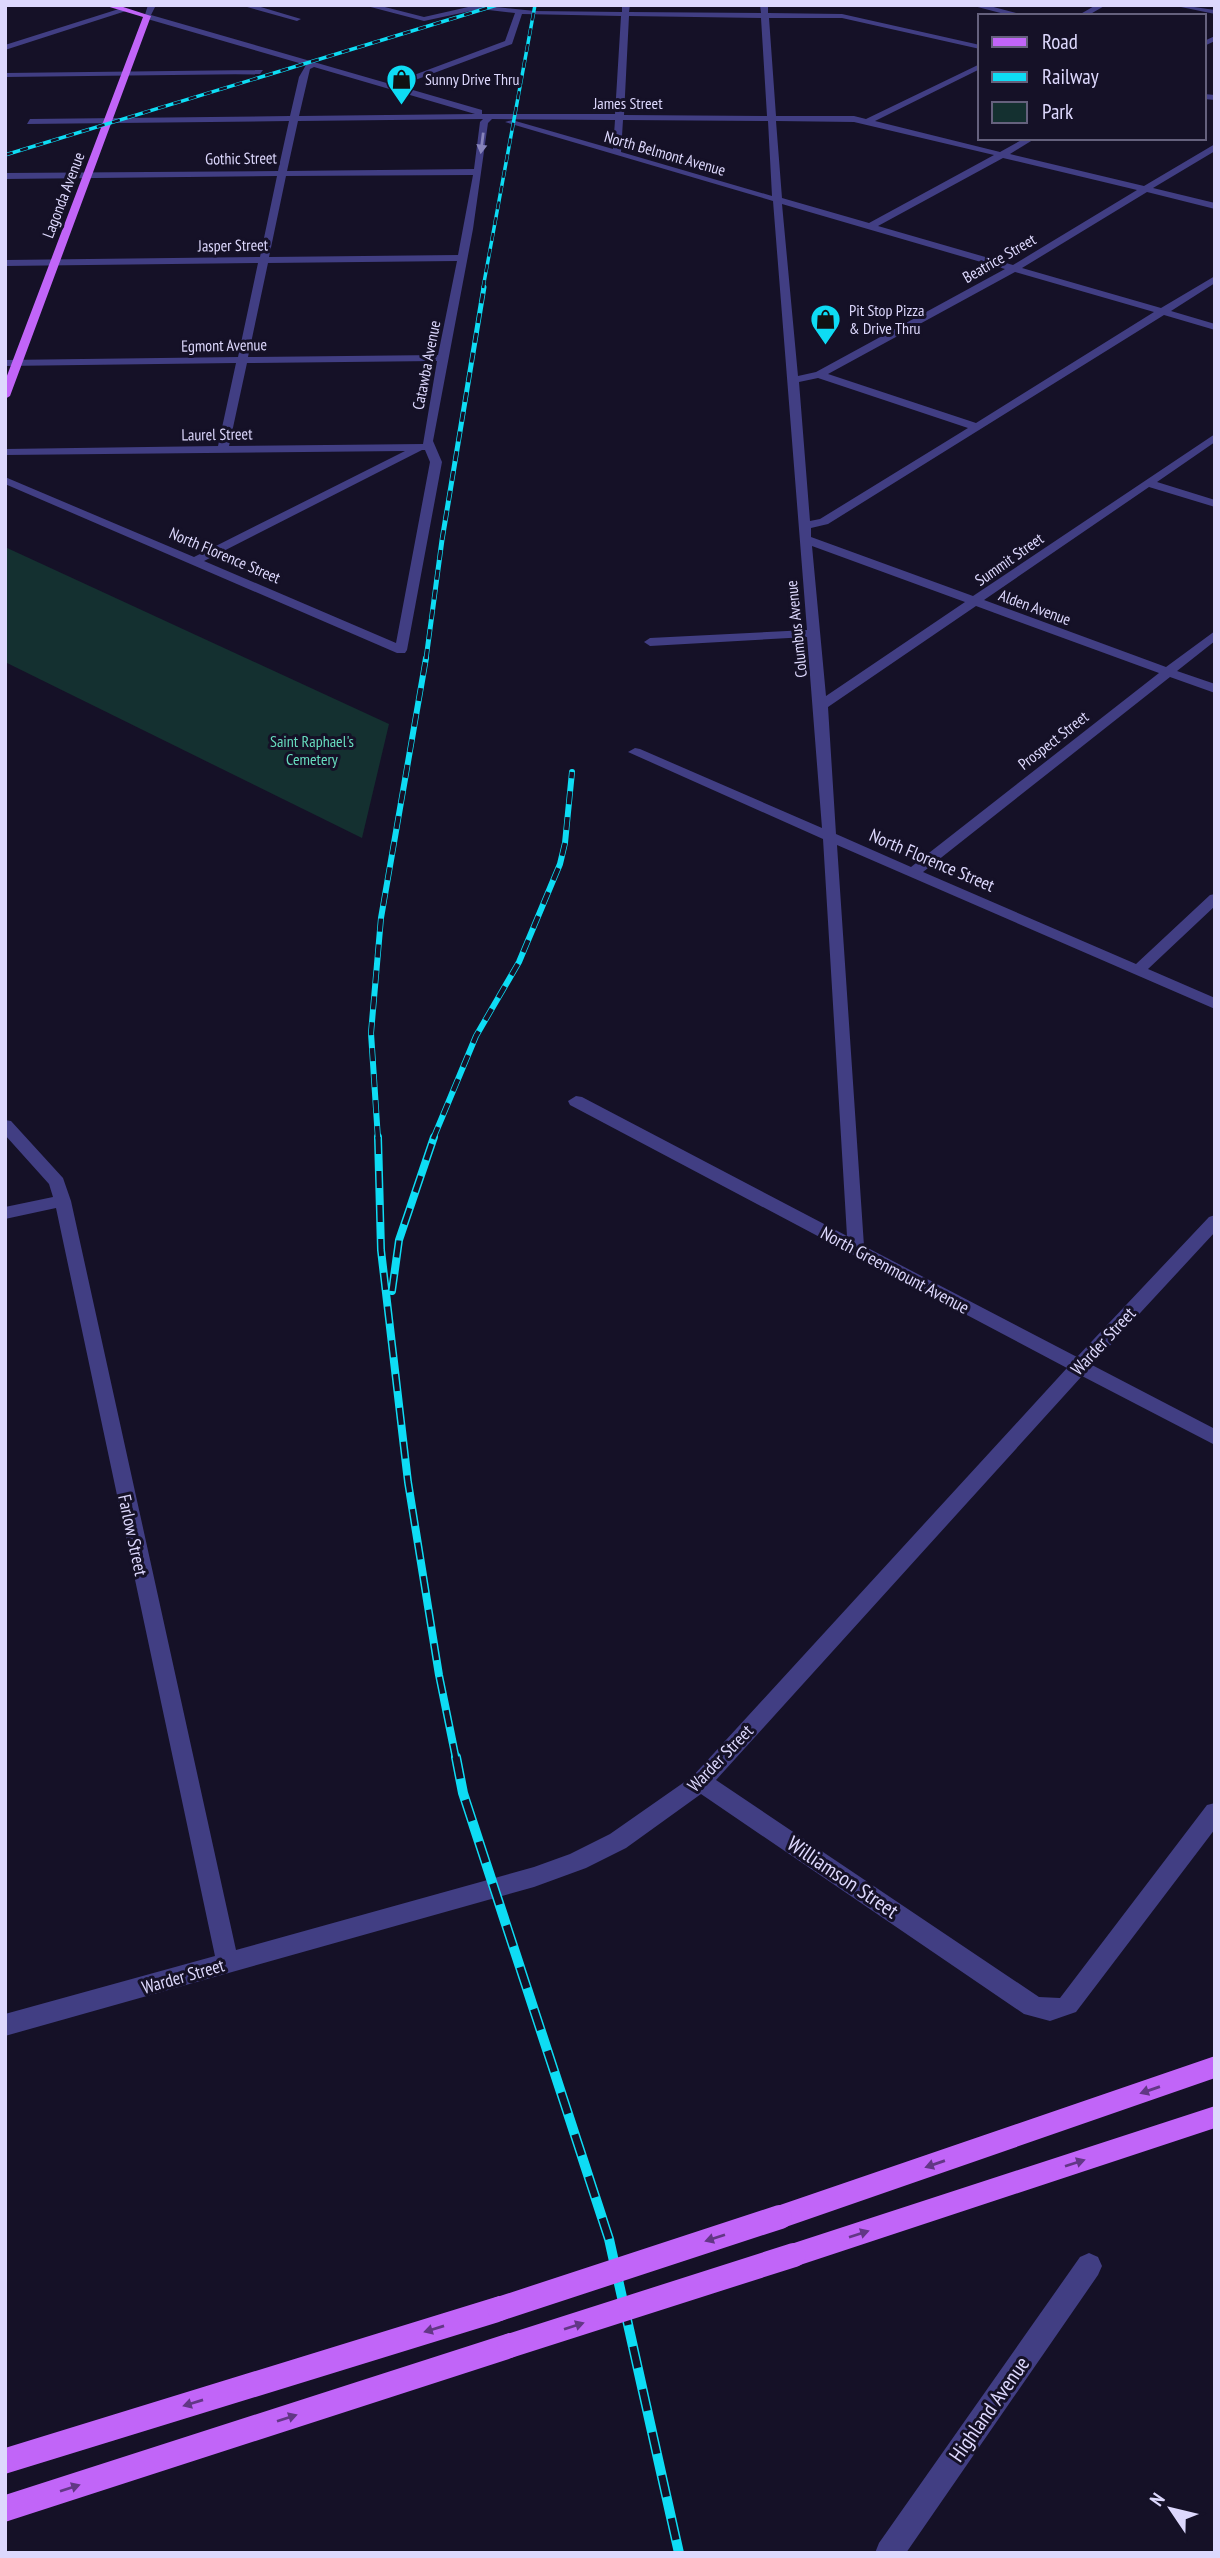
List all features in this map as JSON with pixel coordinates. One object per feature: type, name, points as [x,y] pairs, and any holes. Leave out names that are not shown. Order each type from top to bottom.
[{"type":"main road","name":"North Belmont Avenue","points":[[107,5],[148,16]]},
{"type":"main road","name":"Lagonda Avenue","points":[[5,396],[148,16]]},
{"type":"main road","points":[[5,2461],[499,2308],[780,2217],[1215,2067]]},
{"type":"main road","points":[[5,2509],[1215,2117]]},
{"type":"street","name":"Lagonda Avenue","points":[[148,16],[152,5]]},
{"type":"street","points":[[244,5],[297,19]]},
{"type":"street","points":[[367,5],[404,15],[431,18],[480,7],[520,12],[765,10],[842,16],[978,47]]},
{"type":"street","points":[[974,5],[1015,14]]},
{"type":"street","points":[[1085,14],[1102,5]]},
{"type":"street","points":[[1184,5],[1215,12]]},
{"type":"street","points":[[5,48],[125,10]]},
{"type":"street","points":[[617,153],[625,10]]},
{"type":"street","name":"Columbus Avenue","points":[[765,10],[792,380],[821,706],[827,836],[856,1249]]},
{"type":"street","points":[[392,86],[509,42],[515,18],[520,12]]},
{"type":"street","name":"North Belmont Avenue","points":[[148,16],[1215,327]]},
{"type":"street","points":[[223,450],[305,72],[316,63]]},
{"type":"street","points":[[869,121],[978,67]]},
{"type":"street","points":[[5,75],[260,72]]},
{"type":"street","name":"James Street","points":[[30,122],[490,116],[851,119],[869,121],[1215,206]]},
{"type":"street","name":"Catawba Avenue","points":[[406,619],[436,462],[435,454],[425,447],[484,122],[490,116]]},
{"type":"street","points":[[869,227],[1028,140]]},
{"type":"street","name":"Beatrice Street","points":[[792,380],[818,375],[1013,269],[1215,147]]},
{"type":"street","name":"Gothic Street","points":[[5,176],[477,172]]},
{"type":"street","name":"Jasper Street","points":[[5,263],[461,258]]},
{"type":"street","points":[[805,533],[1215,279]]},
{"type":"street","name":"Egmont Avenue","points":[[5,363],[443,358]]},
{"type":"street","points":[[818,375],[976,427]]},
{"type":"street","name":"Summit Street","points":[[821,706],[1215,437]]},
{"type":"street","points":[[195,561],[425,447]]},
{"type":"street","name":"Laurel Street","points":[[5,452],[425,447]]},
{"type":"street","name":"North Florence Street","points":[[5,480],[401,650],[406,619]]},
{"type":"street","points":[[1148,483],[1215,505]]},
{"type":"street","name":"Alden Avenue","points":[[805,533],[975,602],[1215,689]]},
{"type":"street","points":[[650,642],[814,633]]},
{"type":"street","name":"Prospect Street","points":[[912,873],[1215,635]]},
{"type":"street","name":"North Florence Street","points":[[635,752],[1215,1004]]},
{"type":"street","points":[[1138,970],[1215,898]]},
{"type":"street","name":"North Greenmount Avenue","points":[[576,1101],[1215,1438]]},
{"type":"street","name":"Farlow Street","points":[[5,1125],[57,1182],[63,1201],[228,1964]]},
{"type":"street","points":[[5,1213],[63,1201]]},
{"type":"street","name":"Warder Street","points":[[5,2025],[534,1877],[578,1861],[618,1841],[701,1782],[1079,1366],[1215,1221]]},
{"type":"street","name":"Williamson Street","points":[[701,1782],[1032,2006],[1048,2011],[1068,2005],[1215,1812]]},
{"type":"street","name":"Highland Avenue","points":[[889,2553],[1089,2266]]},
{"type":"green space","name":"Saint Raphael's Cemetery","points":[[5,547],[389,724],[362,838],[5,662]]},
{"type":"railway","points":[[5,155],[497,5]]},
{"type":"railway","points":[[483,288],[535,5]]},
{"type":"railway","points":[[426,659],[442,540],[484,287]]},
{"type":"railway","points":[[378,1139],[371,1033],[381,918],[426,658]]},
{"type":"railway","points":[[433,1139],[476,1036],[519,962],[560,864],[565,843],[572,772]]},
{"type":"railway","points":[[378,1137],[381,1250],[408,1482],[439,1675],[456,1759]]},
{"type":"railway","points":[[392,1291],[399,1240],[434,1137]]},
{"type":"railway","points":[[456,1757],[463,1793],[609,2239],[679,2553]]},
{"type":"place","name":"Sunny Drive Thru","points":[[402,106]]},
{"type":"place","name":"Pit Stop Pizza & Drive Thru","points":[[826,346]]}]
